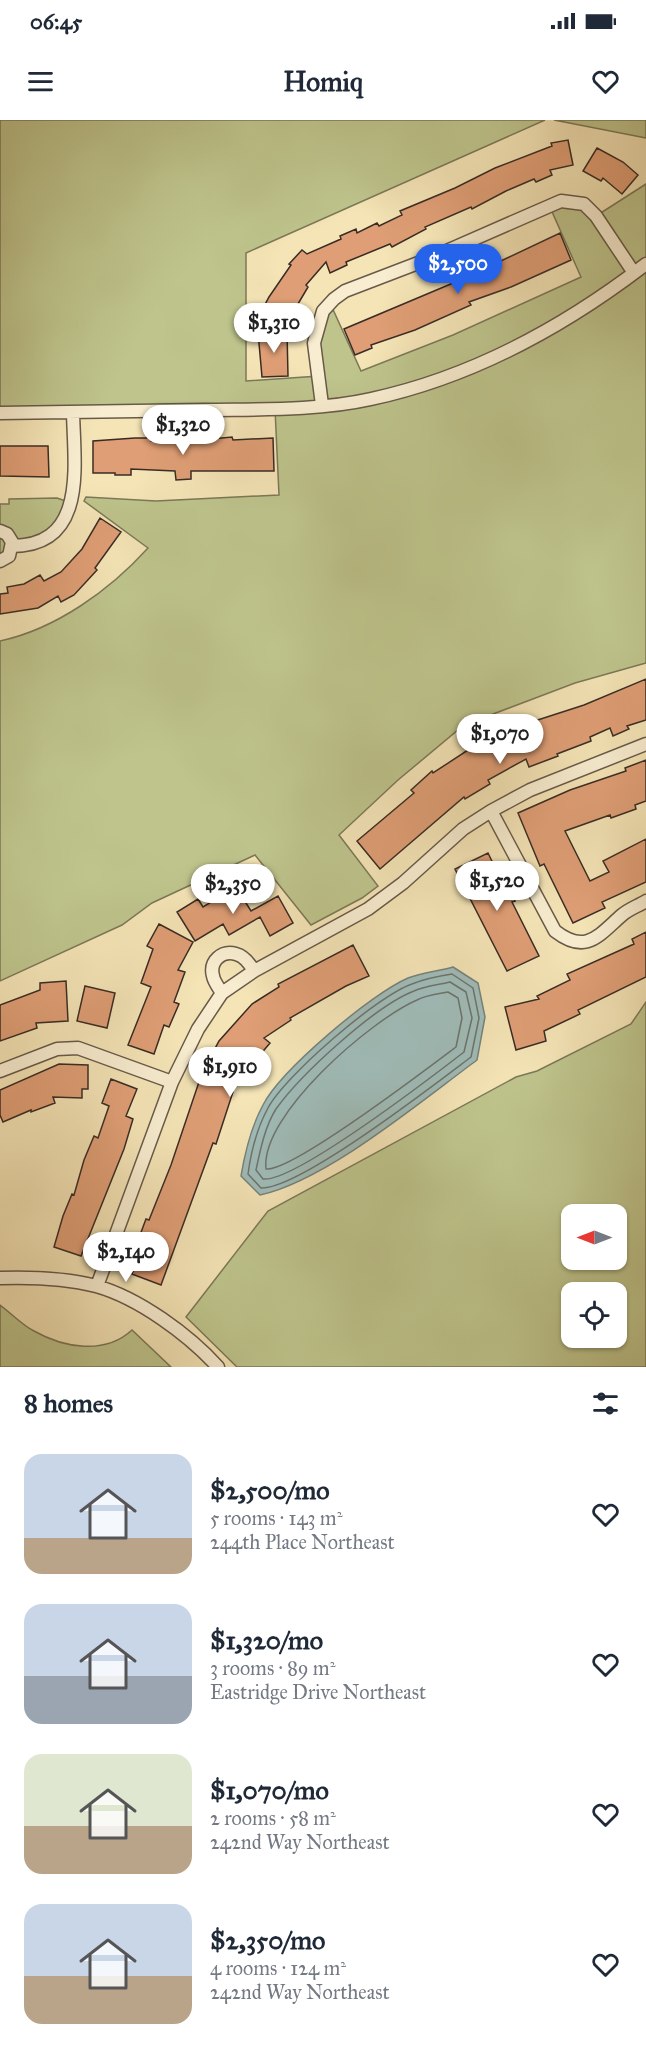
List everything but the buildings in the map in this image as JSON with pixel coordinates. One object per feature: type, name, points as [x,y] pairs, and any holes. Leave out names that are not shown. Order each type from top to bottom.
[{"type":"street","points":[[322,405],[314,343],[317,325],[323,311],[345,291],[426,260],[561,201],[584,204],[596,216],[634,273]]},
{"type":"street","points":[[0,413],[266,409],[370,399],[410,388],[499,355],[554,328],[646,264]]},
{"type":"street","points":[[12,546],[28,546],[44,541],[56,531],[69,511],[74,483],[74,412]]},
{"type":"street","points":[[0,531],[7,534],[12,546],[9,556],[0,561]]},
{"type":"street","points":[[97,1287],[172,1082],[198,1029],[222,993],[255,970],[368,909],[412,876],[464,829],[491,811],[530,790],[646,744]]},
{"type":"street","points":[[491,811],[555,931],[573,942],[595,939],[623,914],[646,901]]},
{"type":"street","points":[[222,993],[213,976],[212,968],[216,958],[225,953],[237,954],[255,970]]},
{"type":"street","points":[[0,1071],[57,1049],[78,1048],[172,1082]]},
{"type":"street","points":[[0,1278],[41,1278],[97,1287],[163,1319],[219,1367]]},
{"type":"green space","points":[[0,120],[545,120],[246,253],[246,381],[319,376],[314,343],[330,303],[361,371],[453,335],[581,277],[549,205],[572,201],[596,216],[646,184],[646,663],[575,683],[464,725],[398,780],[339,835],[378,886],[362,898],[311,925],[255,855],[152,903],[122,925],[0,981],[0,641],[41,627],[81,606],[117,579],[148,548],[84,501],[86,497],[156,501],[279,495],[275,409],[0,413]]},
{"type":"green space","points":[[554,120],[646,120],[646,138]]},
{"type":"green space","points":[[57,498],[71,503],[56,531],[12,546],[0,561],[0,504],[9,504],[9,499]]},
{"type":"green space","points":[[646,1002],[646,1367],[237,1367],[186,1317],[268,1211],[516,1077],[537,1071],[631,1024]]},
{"type":"green space","points":[[0,1305],[34,1331],[71,1345],[97,1346],[110,1343],[132,1330],[171,1367],[0,1367]]},
{"type":"water","points":[[453,967],[478,983],[485,1017],[477,1060],[343,1157],[286,1187],[260,1195],[241,1176],[255,1122],[273,1090],[328,1034],[372,1000],[408,978]]}]
